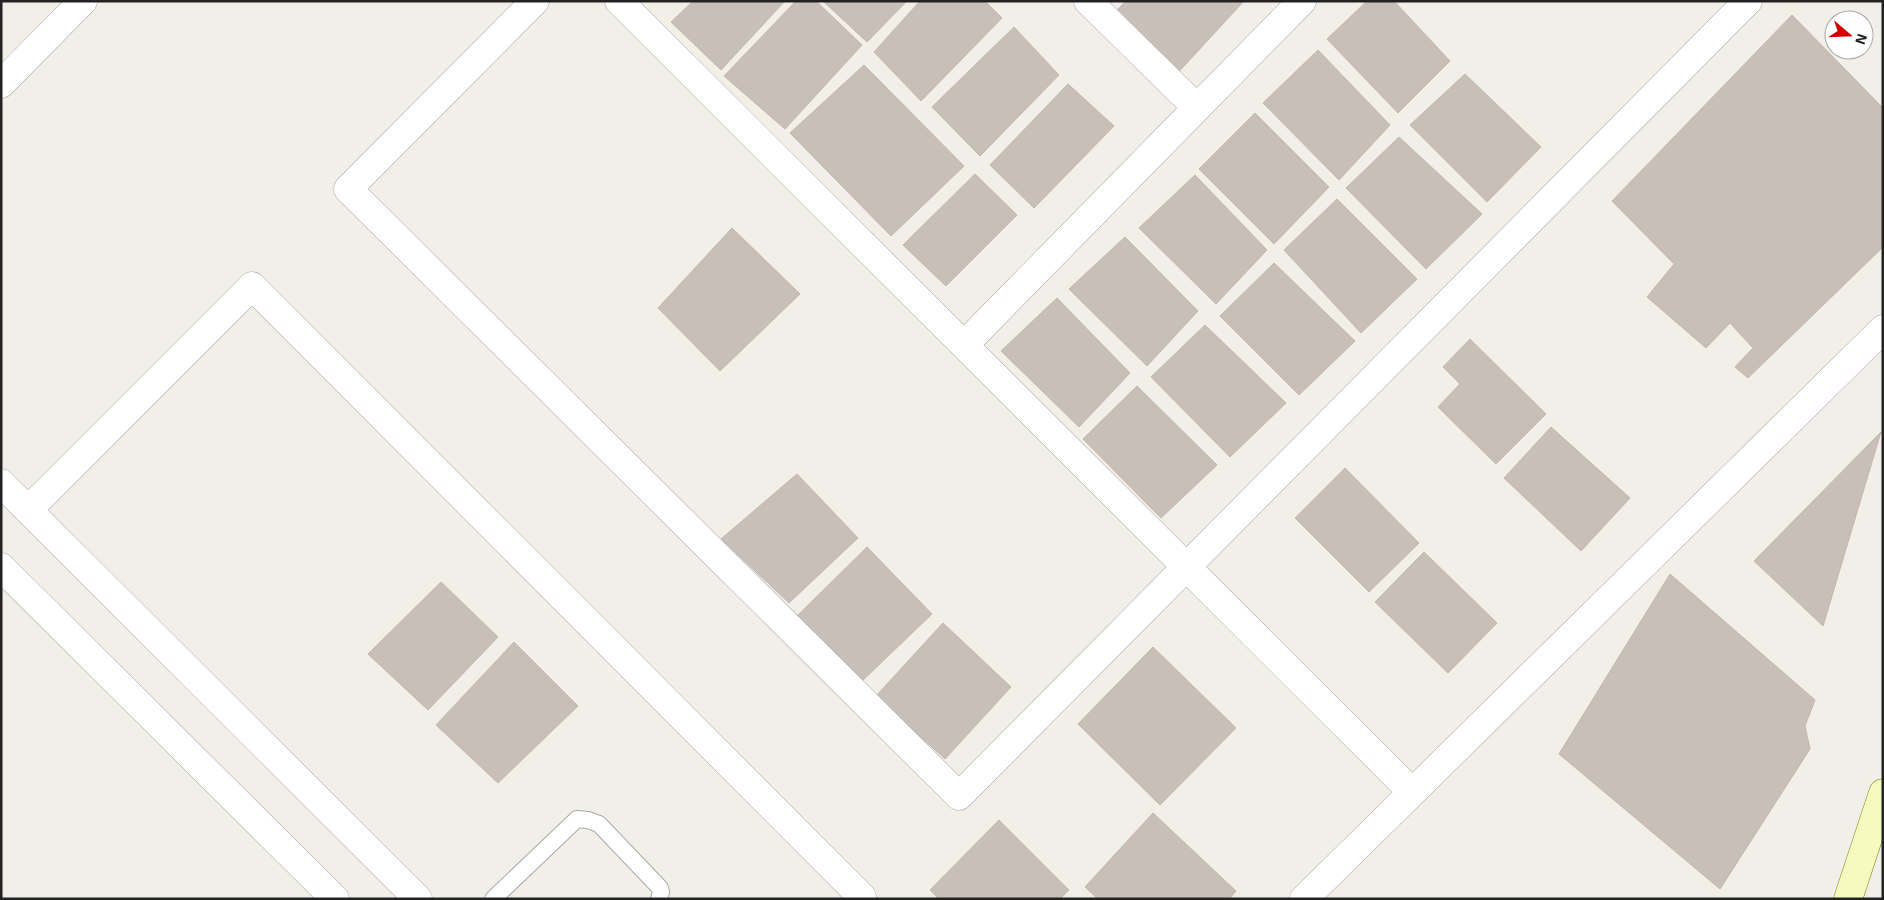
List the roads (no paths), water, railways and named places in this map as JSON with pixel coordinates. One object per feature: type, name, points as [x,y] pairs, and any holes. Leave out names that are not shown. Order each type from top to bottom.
[{"type":"main road","points":[[1848,899],[1883,793]]},
{"type":"street","points":[[1,84],[83,1]]},
{"type":"street","points":[[535,1],[348,188],[959,796],[1748,1]]},
{"type":"street","points":[[619,1],[1412,792]]},
{"type":"street","points":[[1088,1],[1197,108]]},
{"type":"street","points":[[964,345],[1302,1]]},
{"type":"street","points":[[28,510],[252,286],[862,897],[861,899]]},
{"type":"street","points":[[1304,899],[1883,329]]},
{"type":"street","points":[[1,483],[418,899]]},
{"type":"street","points":[[1,567],[335,899]]},
{"type":"lane","points":[[493,899],[577,819],[599,824],[660,888],[659,899]]}]
